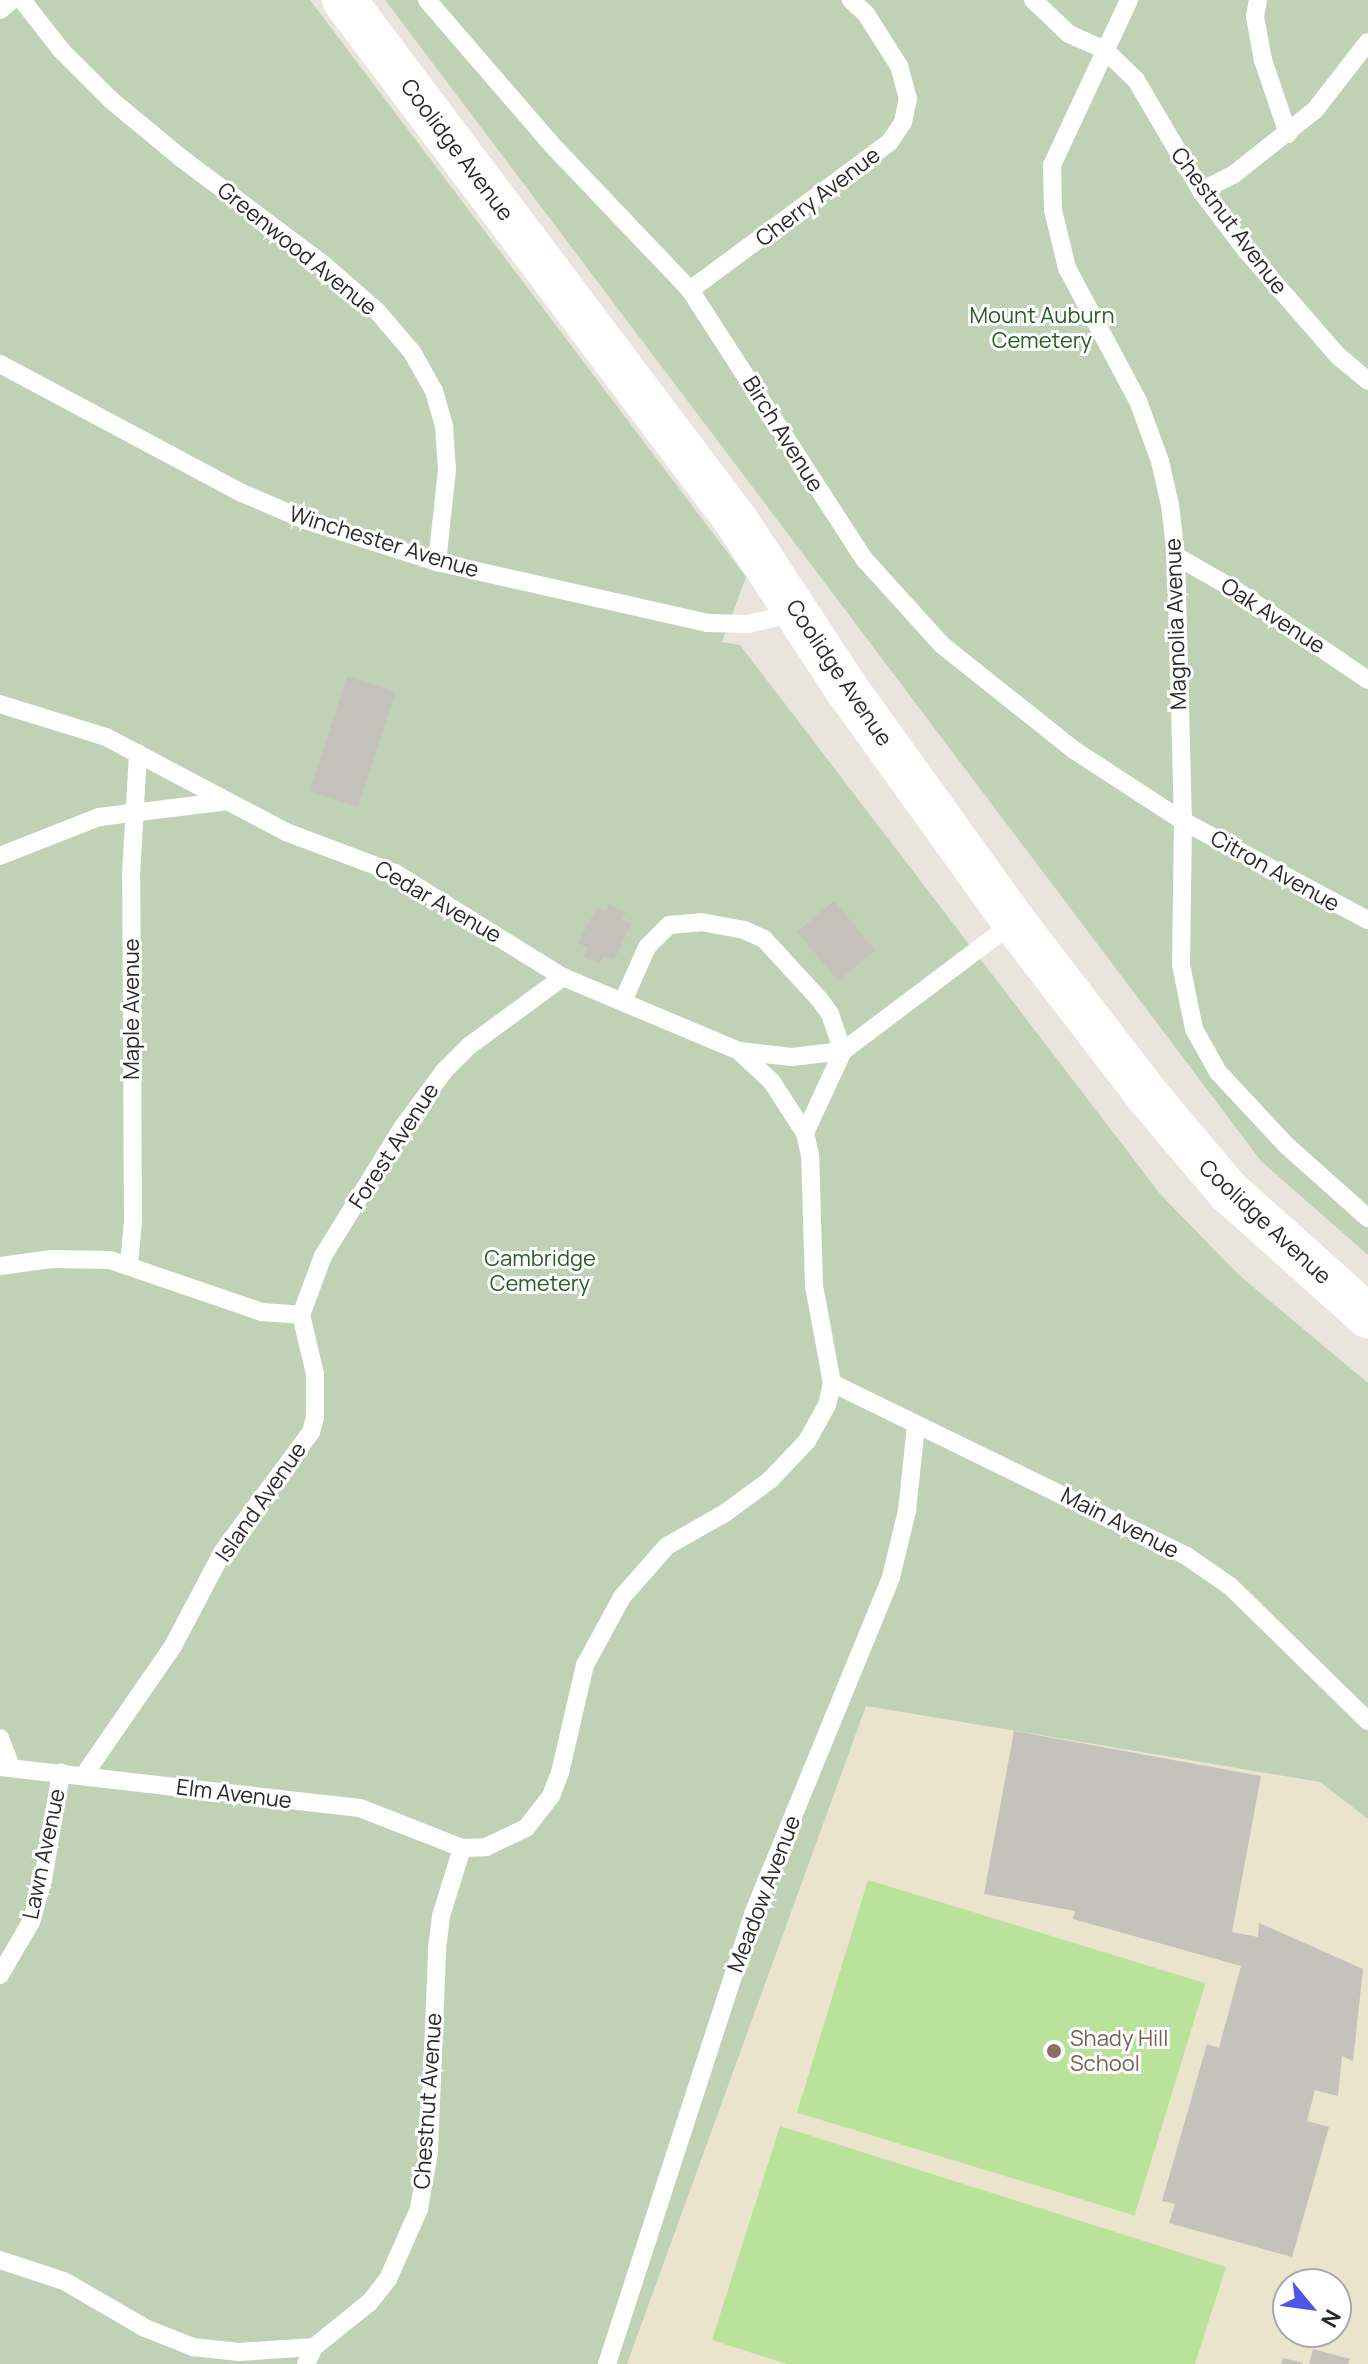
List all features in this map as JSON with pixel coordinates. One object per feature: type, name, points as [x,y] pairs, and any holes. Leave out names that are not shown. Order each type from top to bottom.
[{"type":"street","name":"Coolidge Avenue","points":[[344,0],[737,522],[846,688],[1014,922],[1191,1151],[1258,1220],[1368,1316]]},
{"type":"lane","points":[[0,10],[12,0]]},
{"type":"lane","name":"Greenwood Avenue","points":[[22,0],[61,50],[111,100],[181,158],[324,265],[377,311],[412,352],[434,391],[444,426],[447,470],[437,562]]},
{"type":"lane","name":"Birch Avenue","points":[[427,0],[553,146],[690,290],[829,508],[902,605],[992,688],[1074,750],[1183,821]]},
{"type":"lane","name":"Cherry Avenue","points":[[690,290],[878,152],[889,143],[903,122],[908,99],[899,66],[866,14],[851,0]]},
{"type":"lane","name":"Chestnut Avenue","points":[[1033,0],[1069,34],[1105,50],[1136,80],[1201,191],[1296,311],[1337,355],[1368,381]]},
{"type":"lane","name":"Magnolia Avenue","points":[[1129,0],[1052,165],[1053,210],[1067,268],[1138,401],[1160,461],[1176,556],[1183,821],[1181,965],[1194,1029],[1218,1072],[1286,1145],[1368,1218]]},
{"type":"lane","points":[[1258,0],[1255,17],[1263,60],[1288,134]]},
{"type":"lane","points":[[1201,191],[1233,175],[1315,110],[1368,42]]},
{"type":"lane","name":"Winchester Avenue","points":[[1,366],[242,493],[305,520],[437,562],[707,623],[748,624],[774,618],[794,607]]},
{"type":"lane","name":"Oak Avenue","points":[[1176,556],[1237,591],[1368,680]]},
{"type":"lane","name":"Cedar Avenue","points":[[0,704],[84,729],[138,753],[222,802],[286,832],[395,873],[563,977],[624,999],[739,1051]]},
{"type":"lane","name":"Maple Avenue","points":[[129,1264],[133,1222],[134,811],[138,753]]},
{"type":"lane","points":[[0,856],[77,824],[134,811],[222,802]]},
{"type":"lane","name":"Citron Avenue","points":[[1183,821],[1368,920]]},
{"type":"lane","points":[[624,999],[647,947],[669,925],[701,922],[744,930],[779,951],[820,1000],[830,1014],[843,1051]]},
{"type":"lane","points":[[805,1133],[843,1051],[1014,922]]},
{"type":"lane","name":"Forest Avenue","points":[[301,1315],[323,1256],[422,1098],[469,1046],[563,977]]},
{"type":"lane","points":[[739,1051],[792,1057],[843,1051]]},
{"type":"lane","points":[[462,1848],[486,1847],[507,1839],[539,1815],[560,1773],[585,1665],[622,1597],[667,1546],[725,1513],[792,1460],[821,1422],[832,1383],[814,1286],[810,1155],[805,1133],[772,1082],[739,1051]]},
{"type":"lane","points":[[0,1266],[52,1259],[129,1264],[262,1312],[301,1315]]},
{"type":"lane","name":"Island Avenue","points":[[84,1775],[173,1646],[223,1551],[311,1432],[315,1417],[315,1374],[301,1315]]},
{"type":"lane","name":"Main Avenue","points":[[832,1383],[916,1426],[1093,1508],[1208,1570],[1251,1605],[1368,1721]]},
{"type":"lane","name":"Meadow Avenue","points":[[607,2364],[753,1914],[891,1577],[907,1511],[916,1426]]},
{"type":"lane","points":[[0,1738],[6,1767]]},
{"type":"lane","name":"Elm Avenue","points":[[6,1767],[360,1808],[462,1848]]},
{"type":"lane","name":"Lawn Avenue","points":[[0,1975],[31,1922],[43,1880],[61,1773]]},
{"type":"lane","name":"Chestnut Avenue","points":[[310,2356],[370,2302],[400,2256],[419,2209],[429,2152],[437,1949],[441,1916],[462,1848]]},
{"type":"lane","points":[[0,2260],[64,2281],[145,2328],[193,2347],[310,2356]]},
{"type":"shaded area","name":"Shady Hill School","points":[[866,1706],[1320,1783],[1368,1819],[1368,2364],[627,2364]]},
{"type":"green space","name":"Cambridge Cemetery","points":[[0,0],[310,0],[746,577],[722,642],[740,645],[1161,1195],[1239,1275],[1368,1383],[1368,1819],[1320,1782],[866,1706],[627,2364],[0,2364]]},
{"type":"green space","name":"Mount Auburn Cemetery","points":[[385,0],[1368,0],[1368,1255],[1261,1161]]},
{"type":"green space","points":[[868,1880],[1206,1983],[1135,2216],[797,2112]]},
{"type":"green space","points":[[780,2126],[1226,2267],[1195,2364],[787,2364],[712,2340]]},
{"type":"building","points":[[347,676],[396,692],[358,807],[310,791]]},
{"type":"building","points":[[834,901],[875,950],[838,981],[797,932]]},
{"type":"building","points":[[609,904],[626,912],[622,919],[631,924],[614,960],[603,956],[599,964],[584,957],[588,948],[578,943],[597,907],[606,911]]},
{"type":"building","points":[[1014,1731],[1261,1776],[1232,1932],[1258,1937],[1259,1923],[1363,1969],[1353,2061],[1342,2056],[1338,2096],[1315,2090],[1307,2121],[1329,2127],[1292,2257],[1169,2223],[1175,2204],[1162,2201],[1207,2044],[1219,2048],[1241,1966],[1073,1919],[1075,1911],[984,1894]]},
{"type":"building","points":[[1313,2349],[1350,2359],[1348,2364],[1309,2364]]},
{"type":"building","points":[[1283,2358],[1303,2363],[1303,2364],[1281,2364]]},
{"type":"place","name":"Shady Hill School","points":[[1054,2051]]}]
